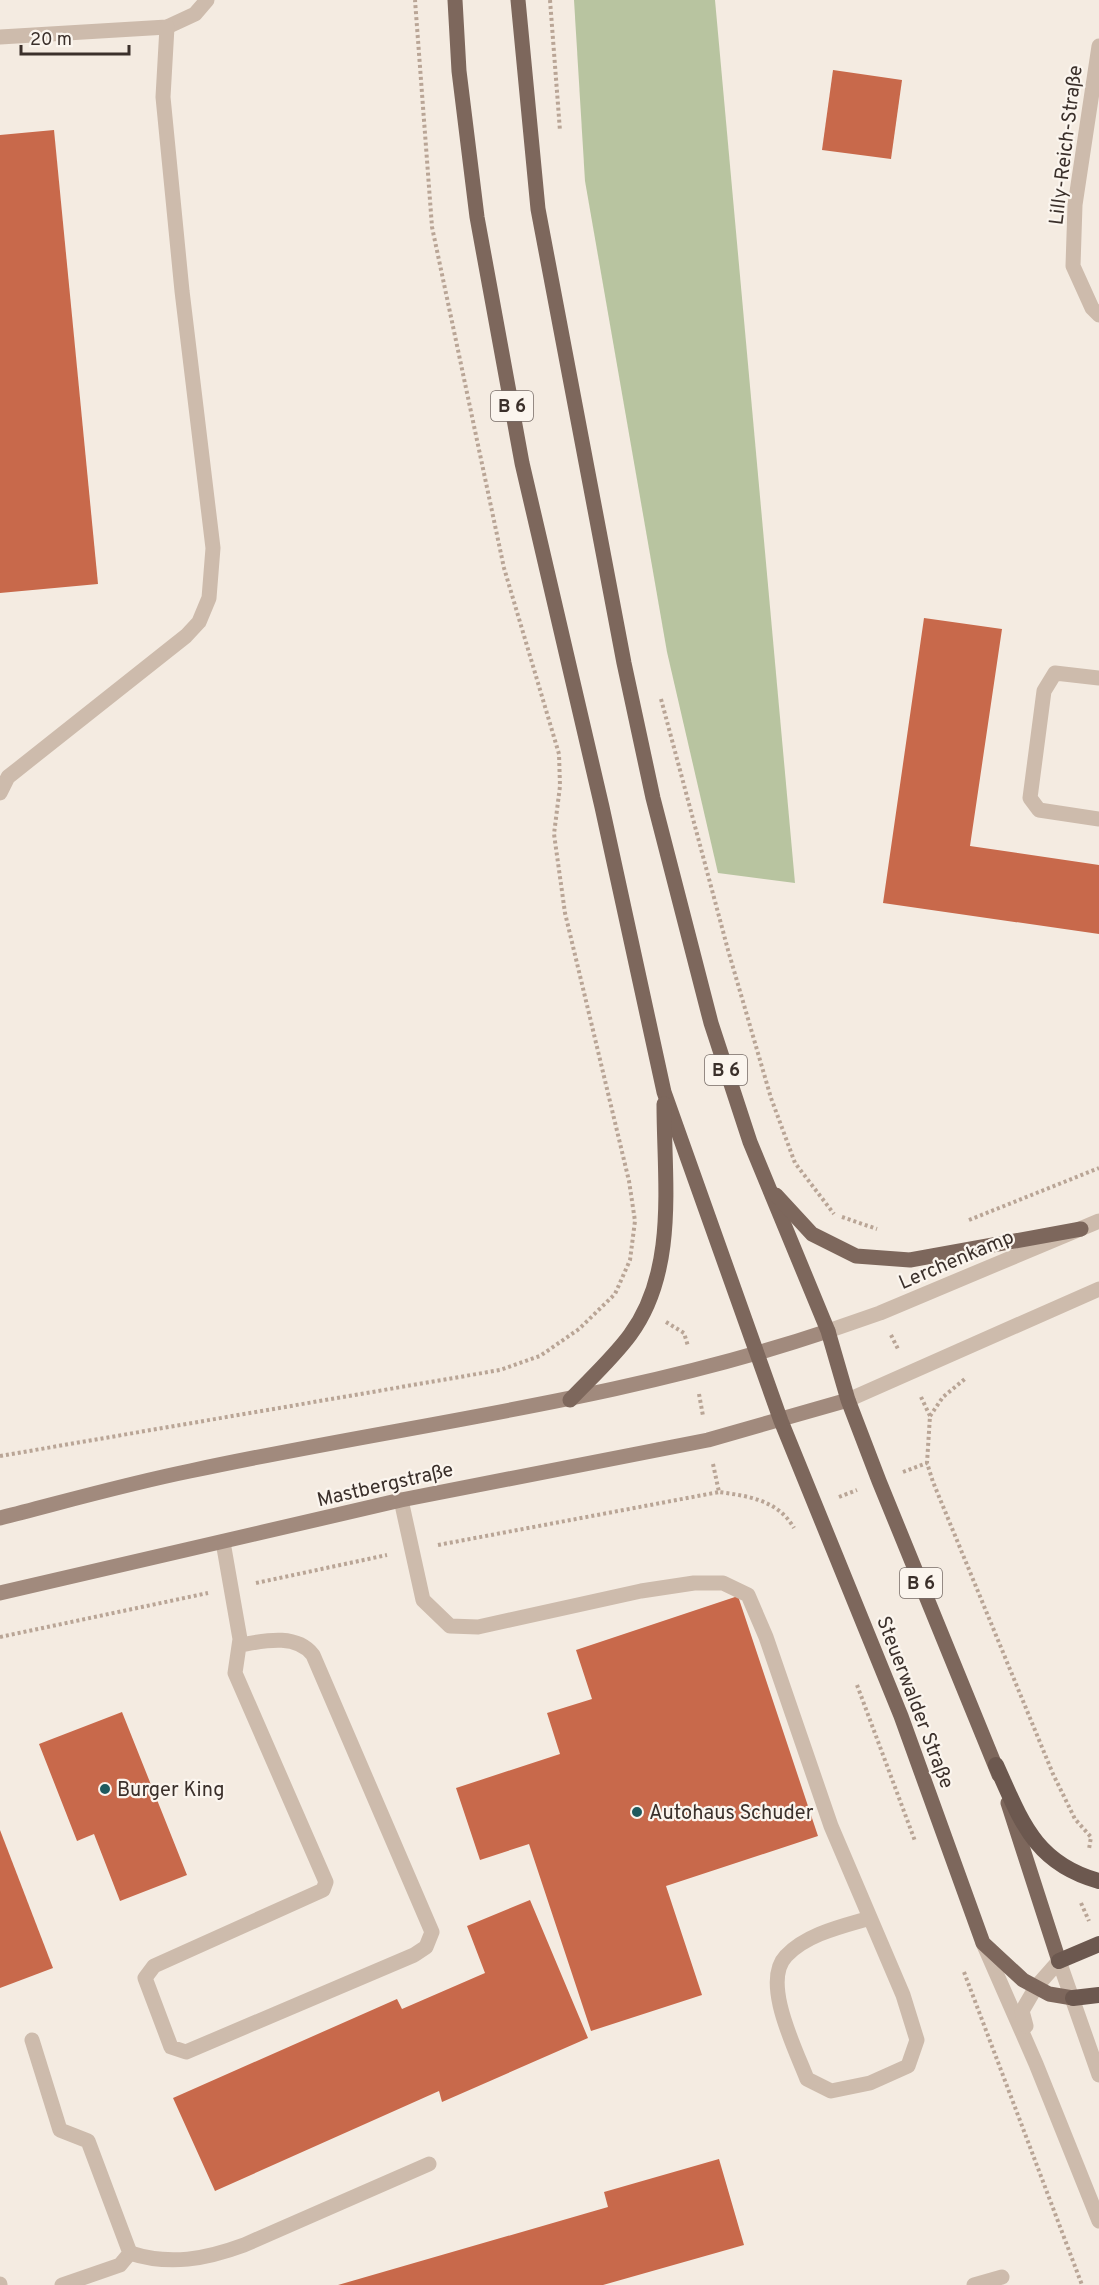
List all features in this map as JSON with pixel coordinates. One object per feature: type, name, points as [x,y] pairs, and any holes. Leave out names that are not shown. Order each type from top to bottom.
[{"type":"highway","name":"B 6","points":[[996,1765],[1027,1832],[1055,1861],[1092,1879]]},
{"type":"highway","points":[[1059,1961],[1097,1938]]},
{"type":"highway","name":"B 6","points":[[1074,1998],[1099,1995]]},
{"type":"main road","name":"B 6","points":[[455,0],[459,71],[477,217],[522,463],[602,807],[664,1092],[758,1355]]},
{"type":"main road","name":"B 6","points":[[518,0],[538,209],[624,663],[653,798],[711,1023],[750,1142],[828,1331],[848,1400],[996,1765]]},
{"type":"main road","points":[[570,1400],[630,1336],[645,1311],[665,1246],[664,1092]]},
{"type":"main road","points":[[768,1187],[812,1234],[856,1256],[910,1260],[1081,1229]]},
{"type":"main road","points":[[0,1518],[189,1471],[570,1400],[758,1355],[828,1331]]},
{"type":"main road","name":"Steuerwalder Straße","points":[[758,1355],[781,1421],[901,1716],[983,1942]]},
{"type":"main road","name":"Mastbergstraße","points":[[0,1593],[401,1500],[708,1440],[848,1400]]},
{"type":"main road","points":[[996,1765],[1059,1961]]},
{"type":"main road","name":"B 6","points":[[983,1942],[1023,1980],[1049,1994],[1074,1998]]},
{"type":"street","points":[[0,37],[167,27],[195,14],[207,0]]},
{"type":"street","points":[[0,793],[4,777],[186,636],[200,622],[209,598],[213,548],[182,291],[163,97],[167,27]]},
{"type":"street","name":"Lilly-Reich-Straße","points":[[1099,46],[1075,205],[1073,266],[1092,308],[1099,315]]},
{"type":"street","points":[[1099,678],[1055,673],[1044,691],[1030,798],[1039,810],[1099,819]]},
{"type":"street","name":"Lerchenkamp","points":[[828,1331],[880,1313],[1099,1221]]},
{"type":"street","points":[[848,1400],[1099,1289]]},
{"type":"street","points":[[401,1500],[423,1600],[450,1626],[478,1627],[641,1591],[694,1583],[723,1583],[748,1595],[766,1637],[831,1826],[903,1995],[917,2040],[908,2066],[870,2083],[831,2091],[807,2079],[781,2006],[777,1970],[786,1955],[818,1935],[870,1918]]},
{"type":"street","points":[[223,1542],[240,1645],[235,1673],[326,1882],[323,1890],[154,1966],[146,1978],[171,2047],[186,2052],[414,1955],[426,1947],[432,1932],[313,1655],[308,1649],[283,1641],[240,1645]]},
{"type":"street","name":"Steuerwalder Straße","points":[[983,1942],[1036,2064],[1099,2221]]},
{"type":"street","points":[[1059,1961],[1074,1998],[1099,2075]]},
{"type":"street","name":"Steuerwalder Straße","points":[[1036,2064],[1022,2011],[1036,1987],[1059,1961]]},
{"type":"street","points":[[32,2040],[60,2130],[87,2141],[130,2253]]},
{"type":"street","points":[[130,2253],[152,2260],[170,2261],[214,2256],[429,2164]]},
{"type":"street","points":[[62,2285],[120,2265],[130,2253]]},
{"type":"street","points":[[974,2285],[1002,2277]]},
{"type":"path","points":[[0,1456],[500,1370],[540,1356],[579,1329],[615,1294],[630,1260],[635,1221],[629,1181],[565,913],[554,834],[560,786],[559,754],[504,568],[432,227],[415,0]]},
{"type":"path","points":[[550,0],[560,139]]},
{"type":"path","points":[[659,692],[728,951],[771,1098],[795,1163],[835,1215],[856,1256]]},
{"type":"path","points":[[964,1222],[1099,1168]]},
{"type":"path","points":[[835,1215],[880,1230]]},
{"type":"path","points":[[615,1294],[684,1333],[695,1370],[719,1492]]},
{"type":"path","points":[[880,1313],[930,1416],[927,1463],[933,1482],[1053,1774],[1075,1819],[1091,1837],[1092,1879],[1080,1900],[1097,1938]]},
{"type":"path","points":[[930,1416],[943,1397],[966,1378],[977,1374]]},
{"type":"path","points":[[0,1637],[412,1550],[719,1492],[760,1498],[788,1518],[798,1535]]},
{"type":"path","points":[[853,1675],[916,1842]]},
{"type":"path","points":[[961,1964],[1082,2285]]},
{"type":"green space","points":[[574,0],[715,0],[795,883],[718,873],[667,652],[585,181]]},
{"type":"building","points":[[833,70],[902,80],[891,159],[822,150]]},
{"type":"building","points":[[54,130],[98,584],[0,593],[0,135]]},
{"type":"building","points":[[924,618],[1002,629],[970,846],[1099,865],[1099,934],[883,903]]},
{"type":"building","name":"Autohaus Schuder","points":[[738,1596],[818,1836],[666,1886],[702,1995],[591,2031],[529,1844],[480,1860],[456,1788],[560,1754],[547,1713],[592,1699],[576,1650]]},
{"type":"building","name":"Burger King","points":[[122,1712],[187,1875],[120,1901],[94,1834],[77,1841],[39,1744]]},
{"type":"building","points":[[0,1830],[53,1968],[0,1988]]},
{"type":"building","points":[[530,1900],[588,2038],[442,2102],[439,2091],[215,2191],[173,2098],[397,1999],[402,2009],[485,1973],[467,1926]]},
{"type":"building","points":[[719,2159],[744,2245],[603,2285],[338,2285],[608,2207],[604,2192]]},
{"type":"place","name":"Burger King","points":[[105,1789]]},
{"type":"place","name":"Autohaus Schuder","points":[[637,1812]]}]
